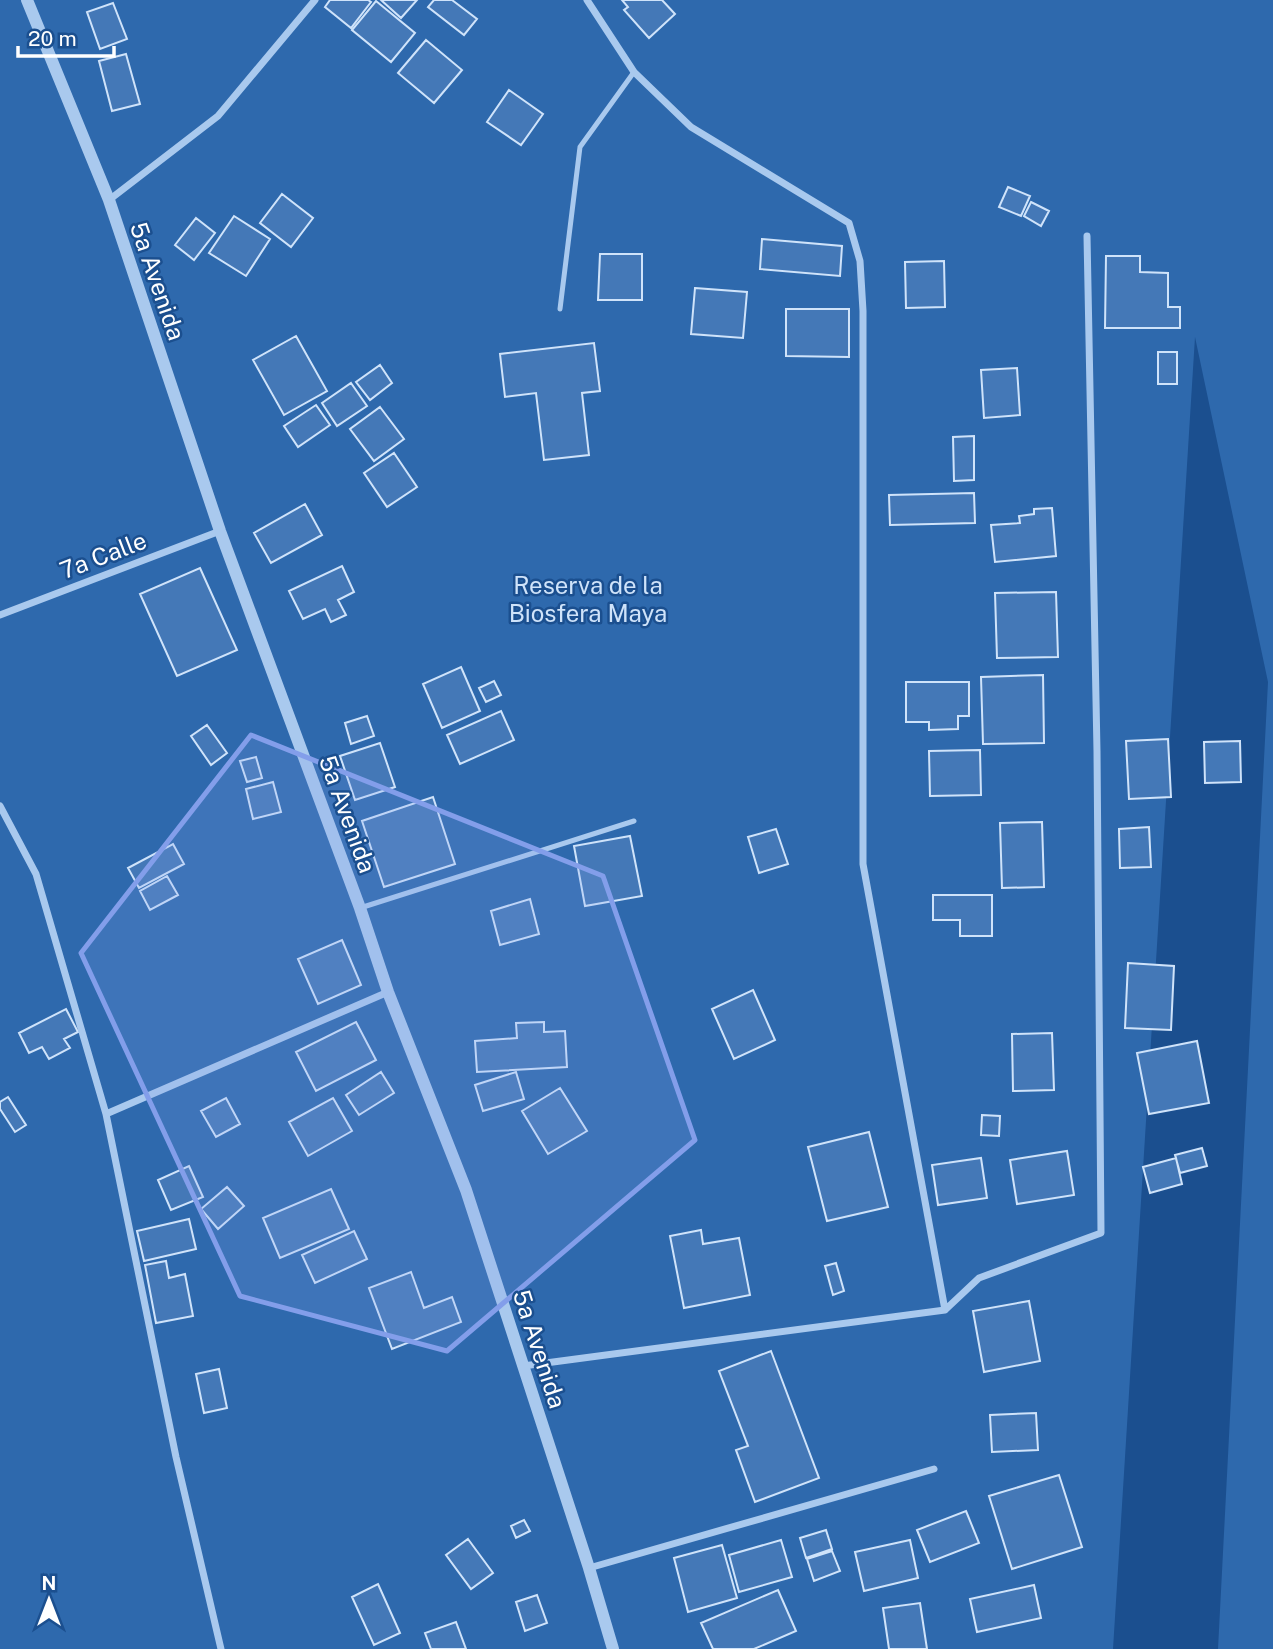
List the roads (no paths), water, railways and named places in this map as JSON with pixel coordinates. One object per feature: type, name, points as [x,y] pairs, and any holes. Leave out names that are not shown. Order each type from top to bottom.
[{"type":"street","name":"5a Avenida","points":[[27,0],[109,200],[220,531],[360,908],[388,992],[466,1190],[613,1649]]},
{"type":"street","points":[[109,200],[218,116],[315,0]]},
{"type":"street","points":[[587,0],[634,72],[691,127],[849,223],[860,261],[863,311],[863,864],[945,1310]]},
{"type":"street","points":[[523,1366],[945,1310],[979,1278],[1101,1233],[1097,751],[1087,236]]},
{"type":"street","name":"7a Calle","points":[[0,615],[220,531]]},
{"type":"street","points":[[0,806],[36,874],[106,1114],[176,1457],[221,1649]]},
{"type":"street","points":[[106,1114],[388,992]]},
{"type":"street","points":[[589,1568],[934,1469]]},
{"type":"lane","points":[[560,309],[580,147],[634,72]]},
{"type":"lane","points":[[360,908],[634,821]]},
{"type":"park label","name":"Reserva de la Biosfera Maya","points":[[588,599]]}]
